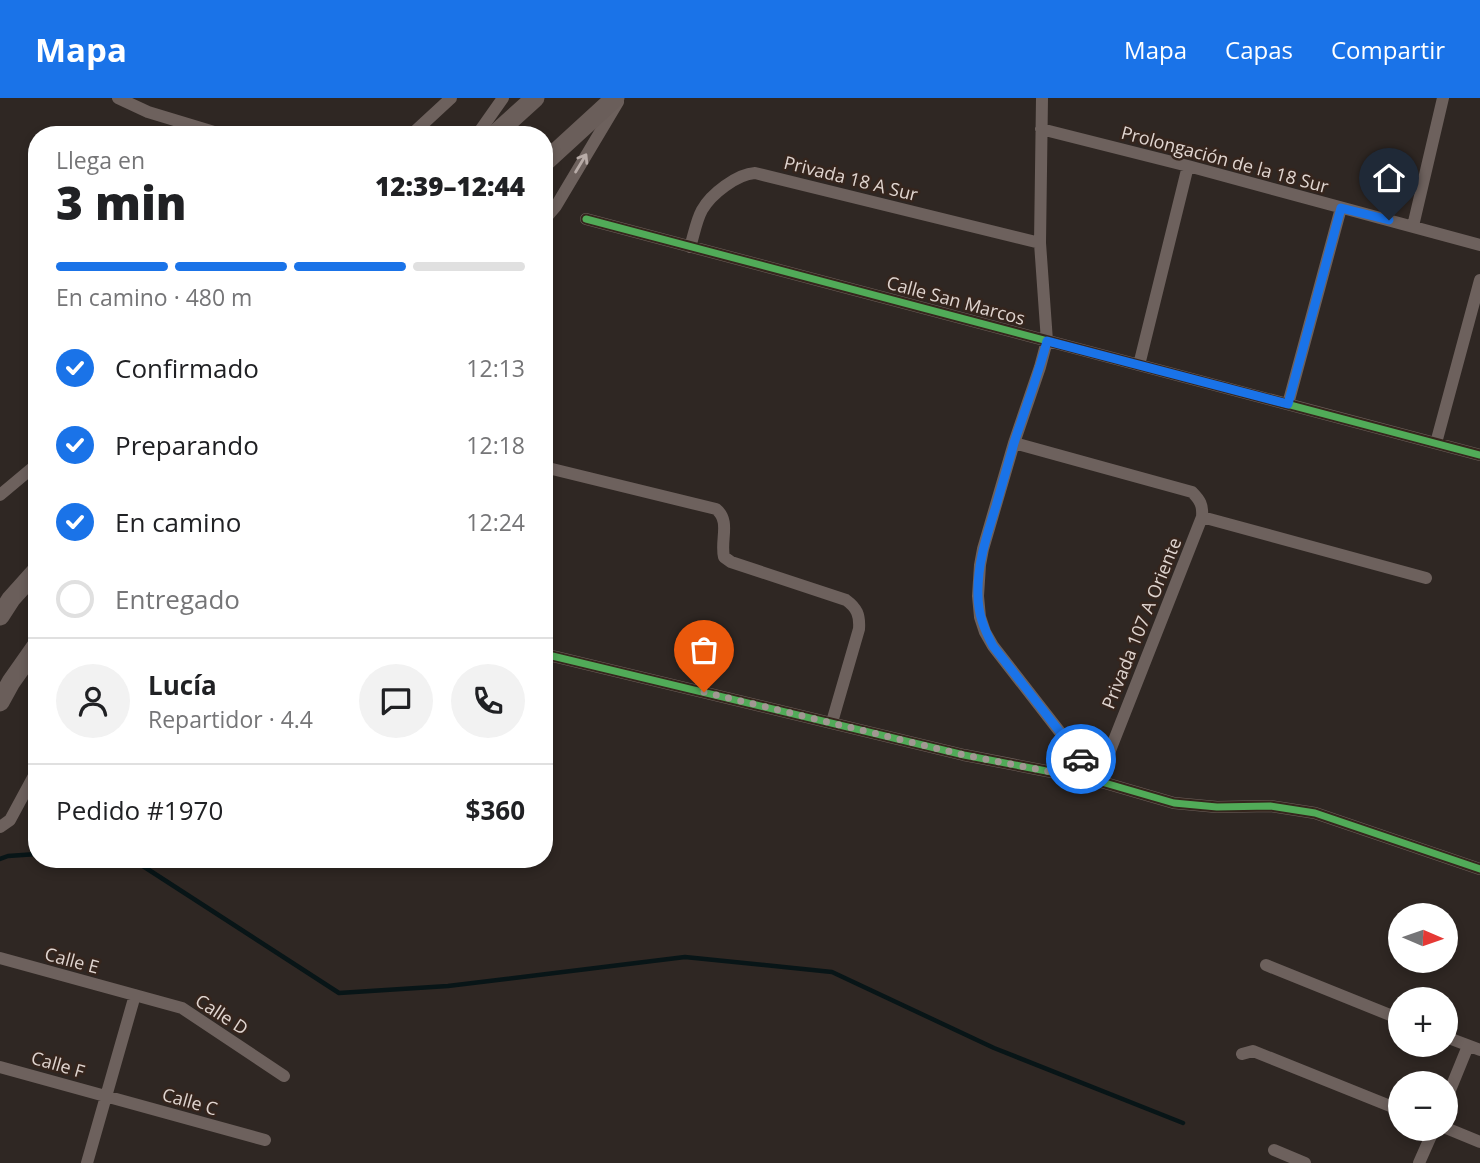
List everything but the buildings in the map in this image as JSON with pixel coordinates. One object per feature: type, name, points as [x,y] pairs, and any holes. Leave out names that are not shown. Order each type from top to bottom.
[{"type":"highway","points":[[504,126],[535,98]]},
{"type":"highway","points":[[553,155],[615,98]]},
{"type":"highway","points":[[0,616],[6,602],[28,579]]},
{"type":"highway","points":[[0,702],[28,658]]},
{"type":"street","points":[[118,98],[148,112],[194,126]]},
{"type":"street","points":[[421,126],[451,98]]},
{"type":"street","points":[[483,126],[503,98]]},
{"type":"street","points":[[553,210],[620,98]]},
{"type":"street","points":[[1042,98],[1040,243],[1047,341],[1014,443],[980,565],[978,596],[980,617],[993,646],[1098,781]]},
{"type":"street","points":[[1413,226],[1443,98]]},
{"type":"street","name":"Prolongación de la 18 Sur","points":[[1041,129],[1480,245]]},
{"type":"street","points":[[1139,365],[1188,166]]},
{"type":"street","name":"Privada 18 A Sur","points":[[690,247],[705,205],[730,181],[755,173],[1040,243]]},
{"type":"street","points":[[1288,404],[1341,208]]},
{"type":"street","name":"Calle San Marcos","points":[[586,219],[1480,455]]},
{"type":"street","points":[[1436,443],[1480,280]]},
{"type":"street","points":[[1014,443],[1192,492],[1201,501],[1202,517],[1426,578]]},
{"type":"street","points":[[553,469],[716,509],[725,520],[722,550],[724,558],[851,604],[860,618],[859,629],[832,722]]},
{"type":"street","points":[[0,495],[28,472]]},
{"type":"street","name":"Privada 107 A Oriente","points":[[1098,781],[1202,517]]},
{"type":"street","points":[[553,656],[964,755],[1098,781],[1174,803],[1217,807],[1270,806],[1315,813],[1480,869]]},
{"type":"street","points":[[0,827],[10,820],[28,787]]},
{"type":"street","name":"Calle E","points":[[0,958],[135,995]]},
{"type":"street","points":[[1266,965],[1388,1013]]},
{"type":"street","points":[[87,1163],[135,995]]},
{"type":"street","name":"Calle D","points":[[135,995],[182,1008],[284,1076]]},
{"type":"street","points":[[1458,1078],[1474,1048]]},
{"type":"street","points":[[1242,1055],[1253,1051],[1388,1105]]},
{"type":"street","name":"Calle F","points":[[0,1067],[106,1096]]},
{"type":"street","name":"Calle C","points":[[106,1096],[265,1140]]},
{"type":"street","points":[[1458,1133],[1480,1142]]},
{"type":"street","points":[[1419,1163],[1429,1141]]},
{"type":"street","points":[[1274,1150],[1304,1163]]},
{"type":"waterway","points":[[0,859],[28,855]]},
{"type":"waterway","points":[[146,868],[339,993],[448,986],[685,957],[832,972],[994,1048],[1183,1123]]},
{"type":"cycle path","points":[[586,219],[1480,455]]},
{"type":"cycle path","points":[[553,656],[964,755],[1098,781],[1174,803],[1217,807],[1270,806],[1315,813],[1480,869]]},
{"type":"way so far","points":[[704,692],[964,755],[1098,781],[1081,759]]},
{"type":"route","points":[[1081,759],[993,646],[980,617],[978,596],[983,549],[1047,341],[1288,404],[1341,208],[1389,220]]}]
